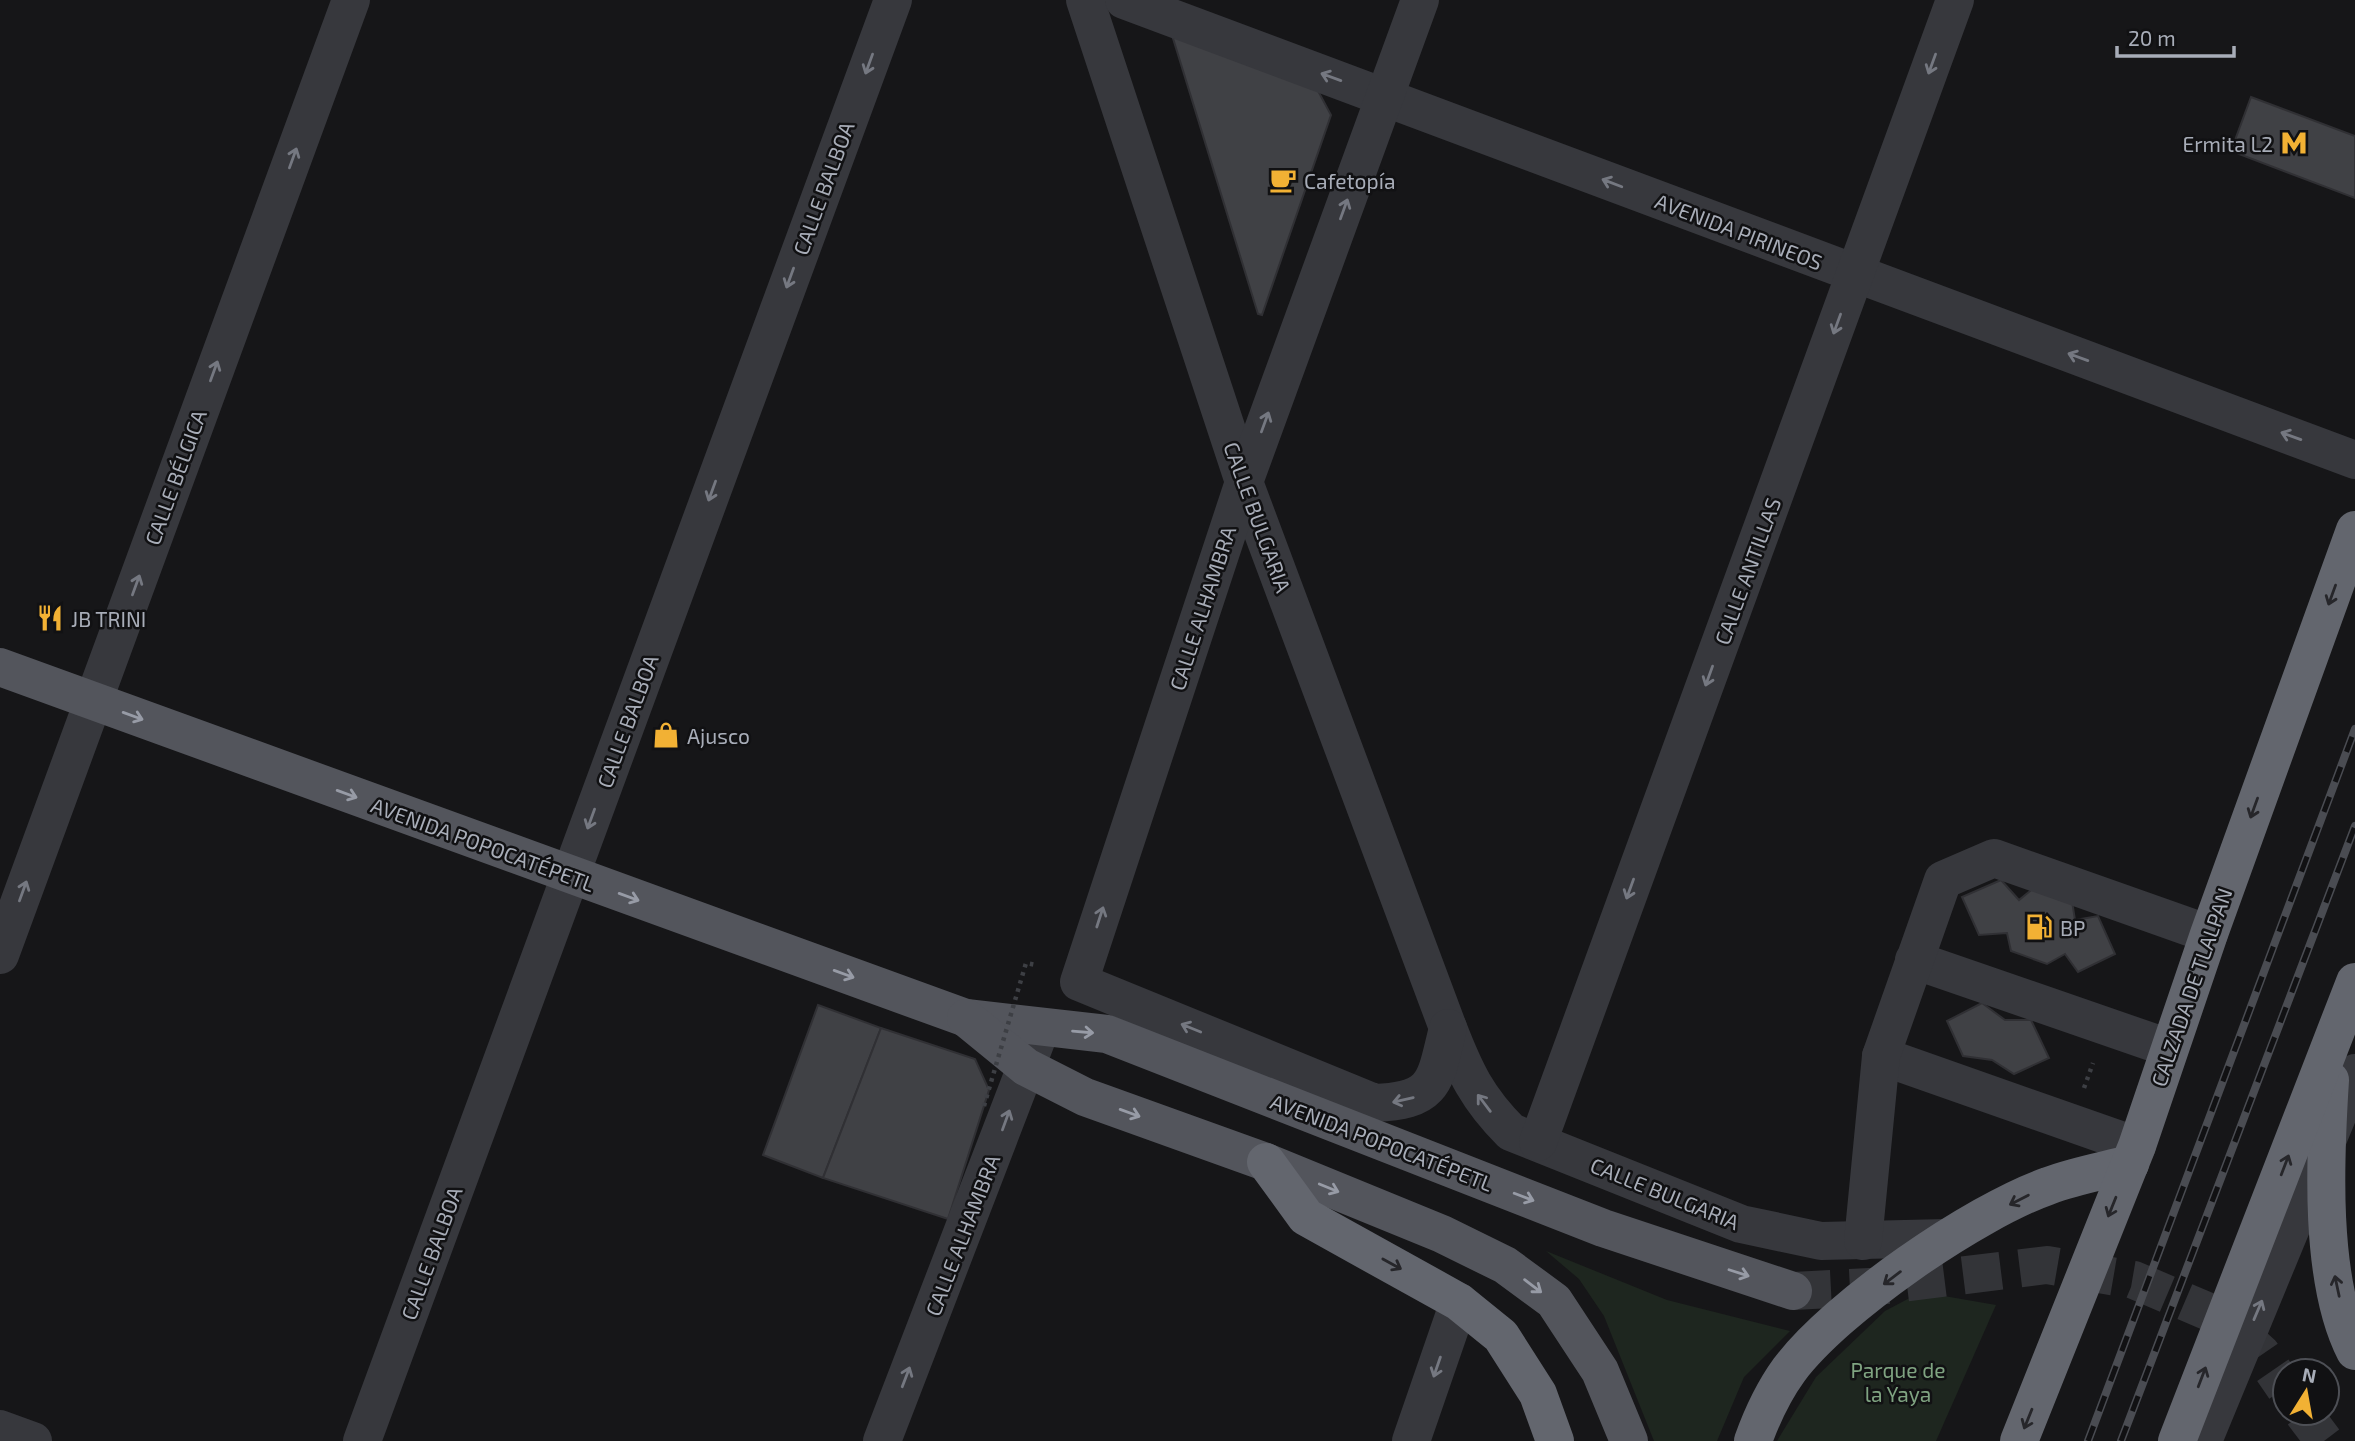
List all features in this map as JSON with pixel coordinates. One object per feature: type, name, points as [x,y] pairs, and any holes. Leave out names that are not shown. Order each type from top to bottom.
[{"type":"highway","name":"CALZADA DE TLALPAN","points":[[2018,1441],[2133,1155],[2209,934],[2355,530]]},
{"type":"highway","points":[[2177,1441],[2355,982]]},
{"type":"highway","points":[[2332,1043],[2325,1149],[2329,1250],[2342,1310],[2355,1351]]},
{"type":"highway","points":[[1752,1441],[1764,1411],[1790,1369],[1846,1313],[1947,1238],[2047,1186],[2133,1155]]},
{"type":"highway","points":[[1265,1162],[1306,1217],[1459,1302],[1502,1336],[1538,1394],[1555,1441]]},
{"type":"main road","name":"AVENIDA POPOCATÉPETL","points":[[0,667],[966,1018],[1107,1034],[1603,1228],[1793,1291]]},
{"type":"main road","name":"AVENIDA POPOCATÉPETL","points":[[966,1018],[1026,1067],[1086,1097],[1265,1162],[1442,1234],[1505,1265],[1554,1301],[1600,1371],[1629,1441]]},
{"type":"street","name":"CALLE BÉLGICA","points":[[0,955],[351,0]]},
{"type":"street","name":"CALLE BALBOA","points":[[362,1441],[893,0]]},
{"type":"street","name":"CALLE BULGARIA","points":[[1085,0],[1244,482],[1466,1077],[1484,1105],[1511,1132],[1741,1224],[1821,1241],[1947,1238]]},
{"type":"street","name":"AVENIDA PIRINEOS","points":[[1124,0],[2355,460]]},
{"type":"street","name":"CALLE ALHAMBRA","points":[[1420,0],[1244,482],[1079,982],[1376,1103],[1401,1102],[1422,1095],[1436,1074],[1448,1028]]},
{"type":"street","name":"CALLE ANTILLAS","points":[[1538,1142],[1955,0]]},
{"type":"street","points":[[1863,1241],[1881,1056],[1943,880],[1994,858],[2209,934]]},
{"type":"street","points":[[1914,960],[2169,1048]]},
{"type":"street","name":"CALLE ALHAMBRA","points":[[882,1441],[1041,1028]]},
{"type":"street","points":[[1881,1056],[2133,1155]]},
{"type":"street","points":[[2203,1441],[2355,1073]]},
{"type":"street","points":[[1411,1441],[1459,1302]]},
{"type":"street","points":[[0,1429],[33,1441]]},
{"type":"path","points":[[984,1107],[1026,963],[1036,965]]},
{"type":"path","points":[[2081,1097],[2093,1063]]},
{"type":"green space","points":[[1546,1251],[1667,1300],[1790,1331],[1744,1377],[1717,1441],[1654,1441],[1604,1316],[1579,1279]]},
{"type":"green space","name":"Parque de la Yaya","points":[[1921,1292],[1996,1305],[1936,1441],[1777,1441],[1816,1377],[1885,1311]]},
{"type":"building","points":[[1172,35],[1316,87],[1331,115],[1262,315],[1258,314]]},
{"type":"building","name":"Ermita L2","points":[[2251,97],[2355,136],[2355,198],[2231,151]]},
{"type":"building","name":"BP","points":[[2001,880],[2019,900],[2035,887],[2072,901],[2075,920],[2098,916],[2115,954],[2078,972],[2065,954],[2047,964],[2011,951],[2007,933],[1979,935],[1962,897]]},
{"type":"building","points":[[1982,1003],[2005,1020],[2031,1020],[2049,1058],[2014,1074],[1992,1060],[1963,1056],[1947,1021]]},
{"type":"building","points":[[818,1005],[881,1028],[823,1178],[763,1155]]},
{"type":"building","points":[[881,1028],[975,1059],[989,1090],[948,1219],[823,1178]]},
{"type":"tunnel","points":[[1793,1291],[1870,1287],[2047,1265],[2134,1280],[2221,1317],[2261,1353],[2271,1368]]},
{"type":"tunnel","points":[[2314,1427],[2324,1441]]},
{"type":"railway","points":[[2088,1441],[2355,729]]},
{"type":"railway","points":[[2121,1441],[2355,826]]},
{"type":"place","name":"Ermita L2","points":[[2294,143]]},
{"type":"place","name":"Cafetopía","points":[[1283,180]]},
{"type":"place","name":"JB TRINI","points":[[50,618]]},
{"type":"place","name":"Ajusco","points":[[666,735]]},
{"type":"place","name":"BP","points":[[2039,927]]}]
